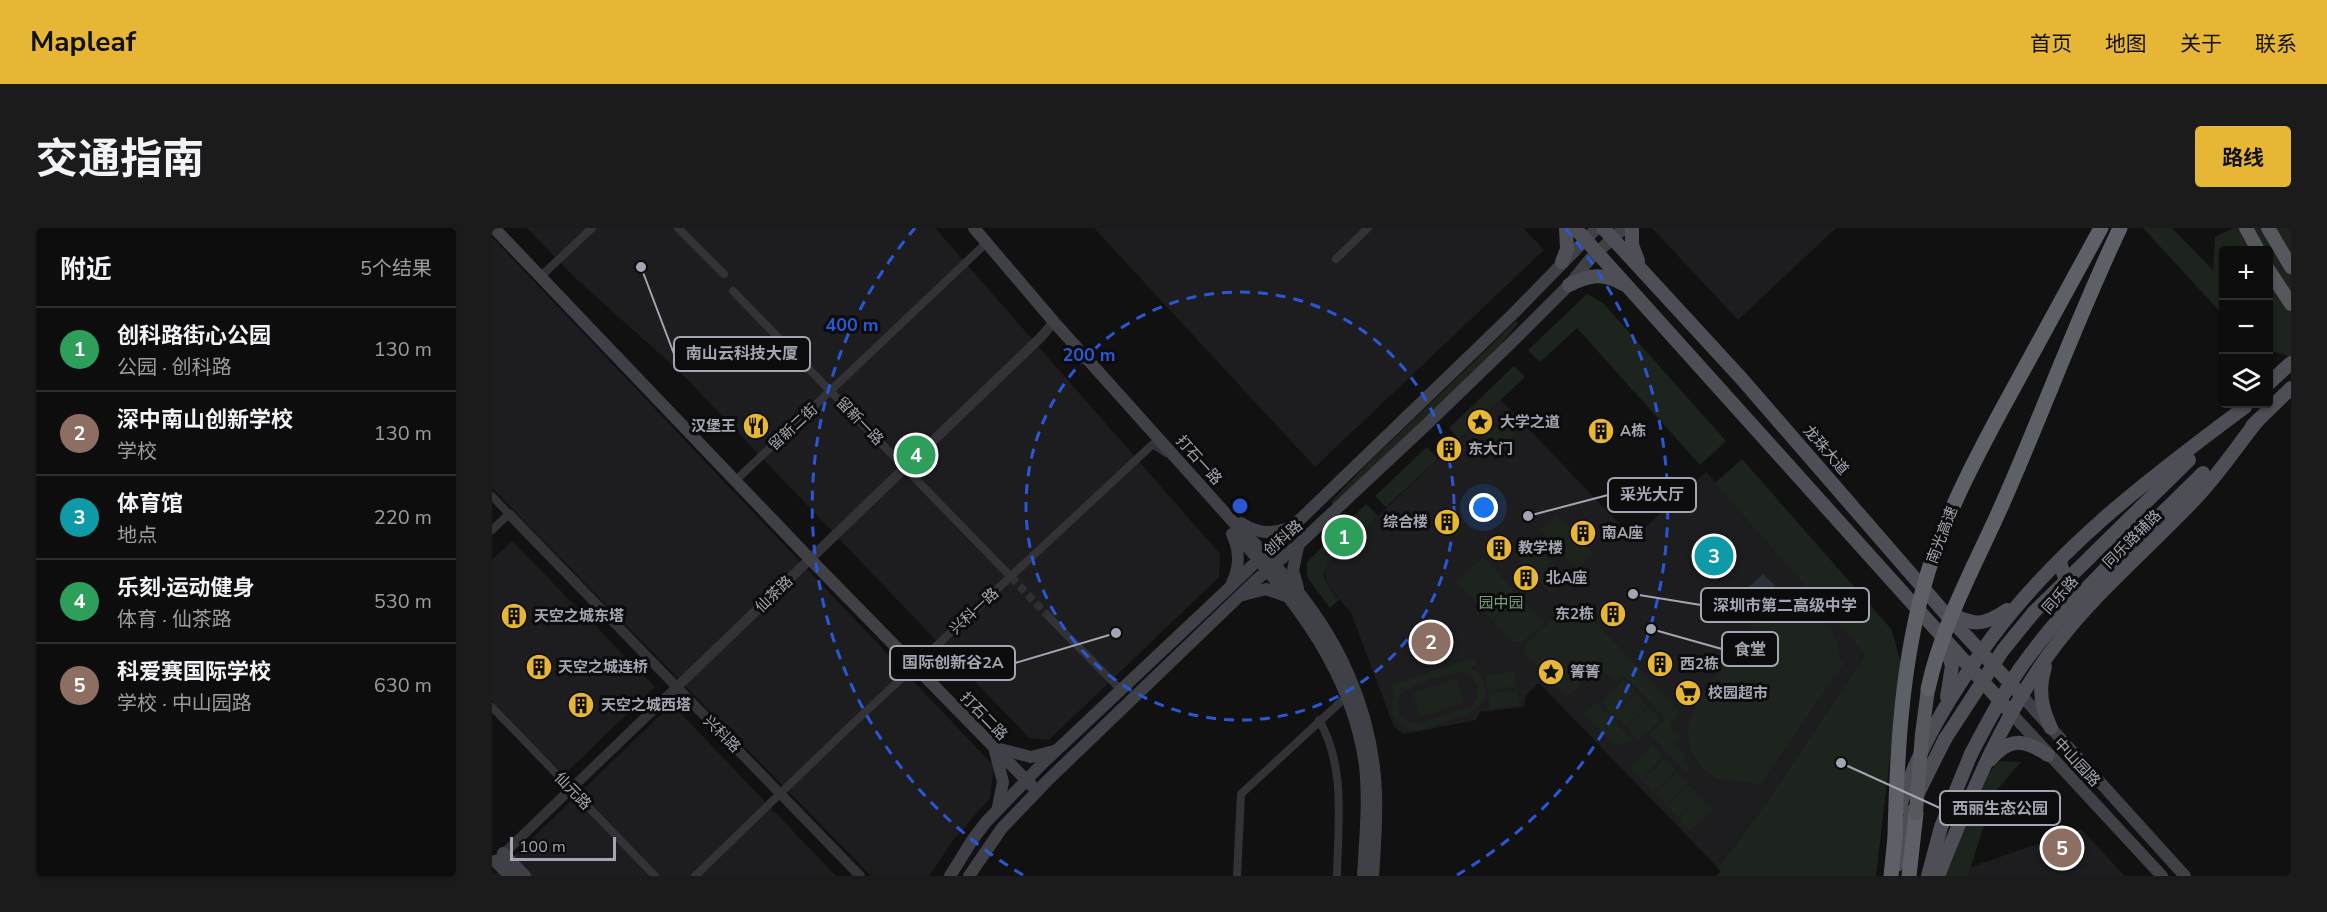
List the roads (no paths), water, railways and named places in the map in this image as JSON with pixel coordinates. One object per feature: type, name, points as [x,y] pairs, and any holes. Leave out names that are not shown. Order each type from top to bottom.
[{"type":"highway","name":"南光高速","points":[[1893,876],[1905,683],[1916,621],[1928,572],[1948,518],[1971,467],[2101,228]]},
{"type":"highway","points":[[1908,876],[1928,689],[1948,623],[2008,492],[2060,364],[2120,228]]},
{"type":"highway","points":[[2246,228],[2256,246]]},
{"type":"highway","points":[[2268,228],[2291,267]]},
{"type":"highway","points":[[2273,277],[2291,304]]},
{"type":"main road","name":"打石二路","points":[[494,228],[810,559],[1036,791]]},
{"type":"main road","name":"打石一路","points":[[965,228],[1051,325],[1179,461],[1244,534],[1261,557]]},
{"type":"main road","name":"打石一路","points":[[974,228],[1051,325],[1153,444],[1323,625],[1341,657],[1356,692],[1372,755],[1376,792],[1373,876]]},
{"type":"main road","points":[[1562,262],[1568,245],[1566,228]]},
{"type":"main road","points":[[1575,228],[1970,668]]},
{"type":"main road","name":"创科路","points":[[969,876],[993,840],[1036,791],[1233,593],[1261,557],[1514,314],[1597,228]]},
{"type":"main road","name":"创科路","points":[[951,876],[973,839],[996,812],[1058,749],[1121,690],[1233,593],[1271,568],[1335,511],[1569,285],[1598,252],[1608,233],[1624,228]]},
{"type":"main road","points":[[1632,228],[1634,254],[1641,269]]},
{"type":"main road","name":"龙珠大道","points":[[1608,233],[1749,387],[1944,612],[2022,696]]},
{"type":"main road","points":[[1569,285],[1587,276],[1600,275],[1614,279],[1631,291]]},
{"type":"main road","points":[[1514,314],[1526,326]]},
{"type":"main road","points":[[2273,379],[2291,363]]},
{"type":"main road","name":"同乐路","points":[[1928,876],[1941,827],[1971,753],[2004,694],[2046,636],[2091,584],[2291,388]]},
{"type":"main road","points":[[1884,876],[1890,842],[1907,784],[1928,735],[1995,632],[2021,600],[2060,560],[2141,485],[2242,408]]},
{"type":"main road","name":"同乐路","points":[[1893,876],[1914,803],[1924,779],[1945,739],[2003,650],[2034,612],[2243,408]]},
{"type":"main road","name":"同乐路辅路","points":[[1980,773],[2011,713],[2056,644],[2100,594],[2198,496],[2258,420]]},
{"type":"main road","points":[[1322,498],[1335,511]]},
{"type":"main road","points":[[1244,534],[1240,523],[1252,530],[1265,533],[1279,531],[1294,524]]},
{"type":"main road","points":[[1227,525],[1236,544],[1239,564],[1233,593],[1266,589],[1298,600]]},
{"type":"main road","points":[[1298,600],[1293,570],[1295,554],[1300,543]]},
{"type":"main road","points":[[2060,560],[2063,576],[2072,588],[2084,594],[2100,594]]},
{"type":"main road","name":"打石一路","points":[[1298,600],[1323,646],[1346,697],[1357,729],[1365,773],[1367,814],[1363,876]]},
{"type":"main road","points":[[1944,612],[1971,622],[1983,623],[1996,618],[2021,600]]},
{"type":"main road","points":[[1932,626],[1942,639],[1951,658],[1952,675],[1945,707]]},
{"type":"main road","points":[[2051,728],[2042,703],[2041,681],[2044,668],[2056,644]]},
{"type":"main road","name":"中山园路","points":[[1970,668],[2162,876]]},
{"type":"main road","name":"中山园路","points":[[2022,696],[2185,876]]},
{"type":"main road","points":[[1938,876],[1980,773],[1997,752],[2013,743],[2029,744],[2048,755]]},
{"type":"main road","points":[[996,812],[1002,795],[1003,782],[994,747],[1031,757],[1043,756],[1058,749]]},
{"type":"main road","points":[[497,859],[510,876]]},
{"type":"main road","points":[[497,859],[525,876]]},
{"type":"street","points":[[540,277],[592,228]]},
{"type":"street","points":[[678,228],[724,274]]},
{"type":"street","points":[[1336,259],[1368,228]]},
{"type":"street","name":"留新二街","points":[[735,481],[981,248]]},
{"type":"street","name":"留新一路","points":[[734,291],[1011,577]]},
{"type":"street","name":"仙茶路","points":[[497,859],[677,688],[1051,325]]},
{"type":"street","points":[[1153,444],[1179,461]]},
{"type":"street","name":"兴科一路","points":[[695,876],[780,793],[1153,444]]},
{"type":"street","points":[[492,496],[509,514],[492,530]]},
{"type":"street","name":"兴科路","points":[[509,514],[860,876]]},
{"type":"street","points":[[1050,618],[1121,690]]},
{"type":"street","points":[[1237,876],[1241,794],[1346,697]]},
{"type":"street","name":"仙元路","points":[[492,707],[655,876]]},
{"type":"street","points":[[1319,720],[1333,750],[1336,771],[1339,813],[1337,876]]},
{"type":"tunnel","points":[[1011,577],[1050,618]]},
{"type":"place","name":"南山云科技大厦","points":[[641,267]]},
{"type":"place","name":"大学之道","points":[[1480,422]]},
{"type":"place","name":"汉堡王","points":[[756,426]]},
{"type":"place","name":"A栋","points":[[1601,431]]},
{"type":"place","name":"东大门","points":[[1449,449]]},
{"type":"place","name":"乐刻·运动健身","points":[[916,455]]},
{"type":"place","name":"采光大厅","points":[[1528,516]]},
{"type":"place","name":"综合楼","points":[[1447,522]]},
{"type":"place","name":"南A座","points":[[1583,533]]},
{"type":"place","name":"创科路街心公园","points":[[1344,537]]},
{"type":"place","name":"教学楼","points":[[1499,548]]},
{"type":"place","name":"体育馆","points":[[1714,556]]},
{"type":"place","name":"北A座","points":[[1526,578]]},
{"type":"place","name":"深圳市第二高级中学","points":[[1633,594]]},
{"type":"place","name":"东2栋","points":[[1613,614]]},
{"type":"place","name":"天空之城东塔","points":[[514,616]]},
{"type":"place","name":"食堂","points":[[1651,629]]},
{"type":"place","name":"国际创新谷2A","points":[[1116,633]]},
{"type":"place","name":"深中南山创新学校","points":[[1431,642]]},
{"type":"place","name":"西2栋","points":[[1660,664]]},
{"type":"place","name":"天空之城连桥","points":[[539,667]]},
{"type":"place","name":"箐箐","points":[[1551,672]]},
{"type":"place","name":"校园超市","points":[[1688,693]]},
{"type":"place","name":"天空之城西塔","points":[[581,705]]},
{"type":"place","name":"西丽生态公园","points":[[1841,763]]},
{"type":"place","name":"科爱赛国际学校","points":[[2062,848]]},
{"type":"park label","name":"园中园","points":[[1501,603]]}]
